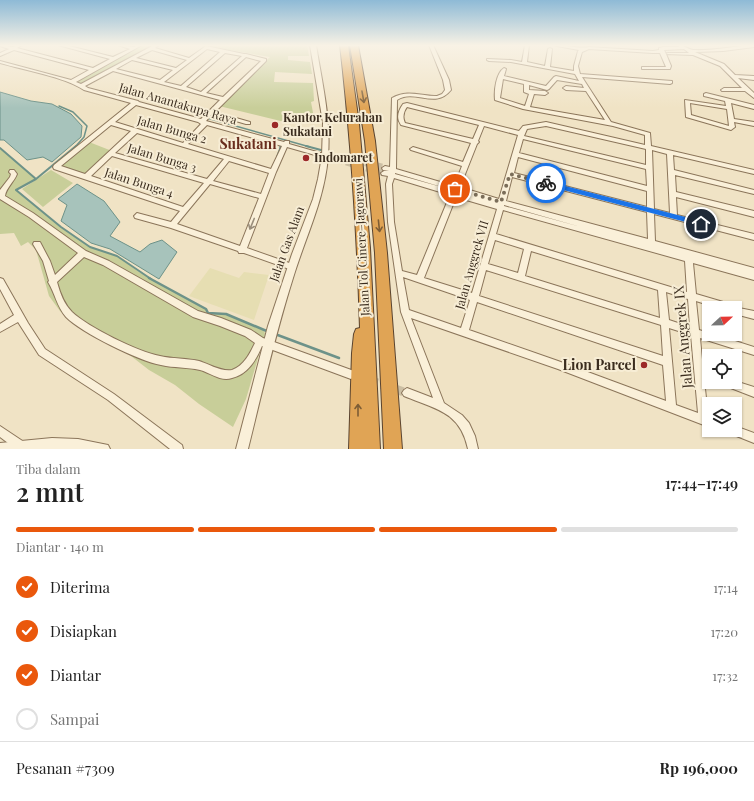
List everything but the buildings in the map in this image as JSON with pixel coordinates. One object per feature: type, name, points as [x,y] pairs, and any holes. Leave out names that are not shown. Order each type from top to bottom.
[{"type":"highway","name":"Jalan Tol Cinere–Jagorawi","points":[[347,66],[354,124],[364,248],[364,299],[371,449]]},
{"type":"highway","name":"Jalan Tol Cinere–Jagorawi","points":[[357,66],[370,141],[382,252],[388,357]]},
{"type":"highway","points":[[358,449],[358,353],[364,299]]},
{"type":"highway","points":[[388,357],[393,449]]},
{"type":"highway","points":[[388,357],[401,449]]},
{"type":"street","name":"Jalan Anantakupa Raya","points":[[14,66],[203,121],[337,157]]},
{"type":"street","points":[[78,66],[94,70]]},
{"type":"street","points":[[72,82],[101,66]]},
{"type":"street","points":[[83,86],[117,66]]},
{"type":"street","points":[[164,66],[176,69]]},
{"type":"street","points":[[161,82],[180,66]]},
{"type":"street","points":[[182,88],[207,66]]},
{"type":"street","points":[[203,93],[234,66]]},
{"type":"street","points":[[184,145],[210,112],[258,66]]},
{"type":"street","name":"Jalan Gas Alam","points":[[242,449],[268,336],[318,199],[326,137],[324,107],[317,66]]},
{"type":"street","points":[[440,66],[446,80],[448,90],[446,94],[437,98],[407,93],[398,95],[394,99],[388,172],[391,222],[405,312],[440,405]]},
{"type":"street","points":[[542,66],[578,74],[670,82]]},
{"type":"street","points":[[576,66],[578,74],[609,124]]},
{"type":"street","points":[[644,68],[668,68],[669,66]]},
{"type":"street","points":[[721,66],[754,96]]},
{"type":"street","points":[[111,69],[224,99]]},
{"type":"street","points":[[504,69],[498,82],[496,98],[545,112],[647,133],[650,168],[652,245]]},
{"type":"street","points":[[502,76],[547,88],[556,78],[584,83]]},
{"type":"street","points":[[733,76],[754,78]]},
{"type":"street","points":[[526,82],[527,92],[545,93]]},
{"type":"street","points":[[566,88],[588,90]]},
{"type":"street","points":[[724,90],[747,89]]},
{"type":"street","points":[[527,107],[532,92]]},
{"type":"street","points":[[706,95],[754,107]]},
{"type":"street","points":[[728,101],[732,127],[730,128],[689,118],[686,102],[691,101],[729,108]]},
{"type":"street","points":[[111,123],[136,102]]},
{"type":"street","points":[[476,142],[403,124],[401,122],[401,113],[405,105],[407,105],[523,133],[650,168]]},
{"type":"street","points":[[210,112],[248,123]]},
{"type":"street","points":[[542,124],[545,112]]},
{"type":"street","points":[[731,120],[754,124]]},
{"type":"street","name":"Jalan Bunga 2","points":[[111,123],[273,172]]},
{"type":"street","name":"Jalan Bunga 4","points":[[111,123],[56,167],[185,210]]},
{"type":"street","points":[[419,280],[482,124]]},
{"type":"street","points":[[523,133],[542,124],[754,172]]},
{"type":"street","points":[[86,177],[135,131]]},
{"type":"street","name":"Jalan Anggrek VII","points":[[464,334],[523,133]]},
{"type":"street","points":[[242,251],[286,143]]},
{"type":"street","points":[[413,149],[465,165]]},
{"type":"street","points":[[670,153],[674,217]]},
{"type":"street","name":"Jalan Bunga 3","points":[[110,154],[208,183],[263,197]]},
{"type":"street","points":[[516,154],[650,189]]},
{"type":"street","points":[[172,225],[228,158]]},
{"type":"street","points":[[12,172],[14,177],[3,190],[1,194],[2,197],[31,215],[83,254],[106,263],[196,314],[248,333],[268,336],[351,374]]},
{"type":"street","points":[[388,172],[501,205],[652,245],[754,277]]},
{"type":"street","points":[[672,172],[754,192]]},
{"type":"street","points":[[510,174],[754,238]]},
{"type":"street","points":[[673,194],[754,214]]},
{"type":"street","points":[[137,216],[172,225],[242,251],[292,267]]},
{"type":"street","points":[[492,236],[706,301]]},
{"type":"street","points":[[37,244],[44,251],[52,282],[59,301],[70,316],[135,352],[153,359],[199,366],[227,375],[238,371],[250,362],[268,336]]},
{"type":"street","points":[[521,278],[528,247]]},
{"type":"street","points":[[52,282],[83,254]]},
{"type":"street","points":[[688,256],[754,271]]},
{"type":"street","name":"Jalan Anggrek IX","points":[[688,256],[698,373],[702,397]]},
{"type":"street","points":[[484,266],[664,324],[754,351]]},
{"type":"street","points":[[400,273],[668,362]]},
{"type":"street","points":[[0,280],[19,317],[42,352],[112,397],[178,449]]},
{"type":"street","points":[[662,288],[671,407]]},
{"type":"street","points":[[405,312],[464,334],[558,364],[702,419]]},
{"type":"street","points":[[742,312],[754,315]]},
{"type":"street","points":[[0,328],[19,317]]},
{"type":"street","points":[[698,373],[702,374]]},
{"type":"street","points":[[742,388],[754,392]]},
{"type":"street","points":[[407,393],[440,405],[451,411],[469,431],[474,449]]},
{"type":"street","points":[[0,431],[20,446]]},
{"type":"street","points":[[742,434],[754,438]]},
{"type":"street","points":[[0,449],[42,444],[86,445],[104,449]]},
{"type":"shaded area","points":[[210,268],[239,278],[244,272],[269,275],[254,320],[189,296]]},
{"type":"green space","points":[[101,66],[118,66],[81,86],[72,82]]},
{"type":"green space","points":[[261,66],[311,66],[312,74],[275,72],[274,82],[313,83],[314,101],[311,102],[314,118],[299,118],[293,124],[219,106]]},
{"type":"green space","points":[[89,142],[112,151],[85,174],[60,165]]},
{"type":"green space","points":[[0,148],[36,179],[17,190],[61,227],[90,247],[117,256],[139,272],[206,309],[209,313],[226,314],[264,330],[265,334],[246,399],[233,427],[199,404],[175,385],[149,370],[131,356],[73,323],[60,311],[49,296],[36,250],[28,242],[21,246],[14,233],[0,234]]},
{"type":"green space","points":[[51,170],[73,183],[43,207],[22,189]]},
{"type":"water","points":[[0,92],[31,101],[52,104],[71,114],[82,126],[81,137],[52,162],[43,157],[27,160],[4,140],[0,140]]},
{"type":"water","points":[[77,184],[104,201],[120,222],[110,236],[140,252],[150,244],[162,240],[177,252],[159,279],[110,249],[91,243],[61,221],[67,205],[58,199]]},
{"type":"waterway","points":[[59,106],[73,112],[87,126],[84,137],[76,146]]},
{"type":"waterway","points":[[207,118],[310,147]]},
{"type":"waterway","points":[[36,179],[76,146]]},
{"type":"waterway","points":[[277,157],[281,146]]},
{"type":"waterway","points":[[306,146],[321,150]]},
{"type":"waterway","points":[[0,148],[36,179]]},
{"type":"waterway","points":[[36,179],[16,190],[61,227],[90,247],[117,256],[151,279]]},
{"type":"waterway","points":[[149,278],[206,309],[208,313],[226,314],[269,332]]},
{"type":"waterway","points":[[275,334],[339,358]]},
{"type":"tunnel","points":[[336,159],[384,173]]},
{"type":"tunnel","points":[[355,160],[385,168]]},
{"type":"tunnel","points":[[369,380],[407,393]]},
{"type":"way so far","points":[[455,189],[501,202],[510,174],[546,183]]},
{"type":"place","name":"Kantor Kelurahan Sukatani","points":[[275,125]]},
{"type":"place","name":"Indomaret","points":[[306,158]]},
{"type":"place","name":"Lion Parcel","points":[[644,365]]},
{"type":"district","name":"Sukatani","points":[[248,144]]},
{"type":"route","points":[[546,183],[701,224]]}]
